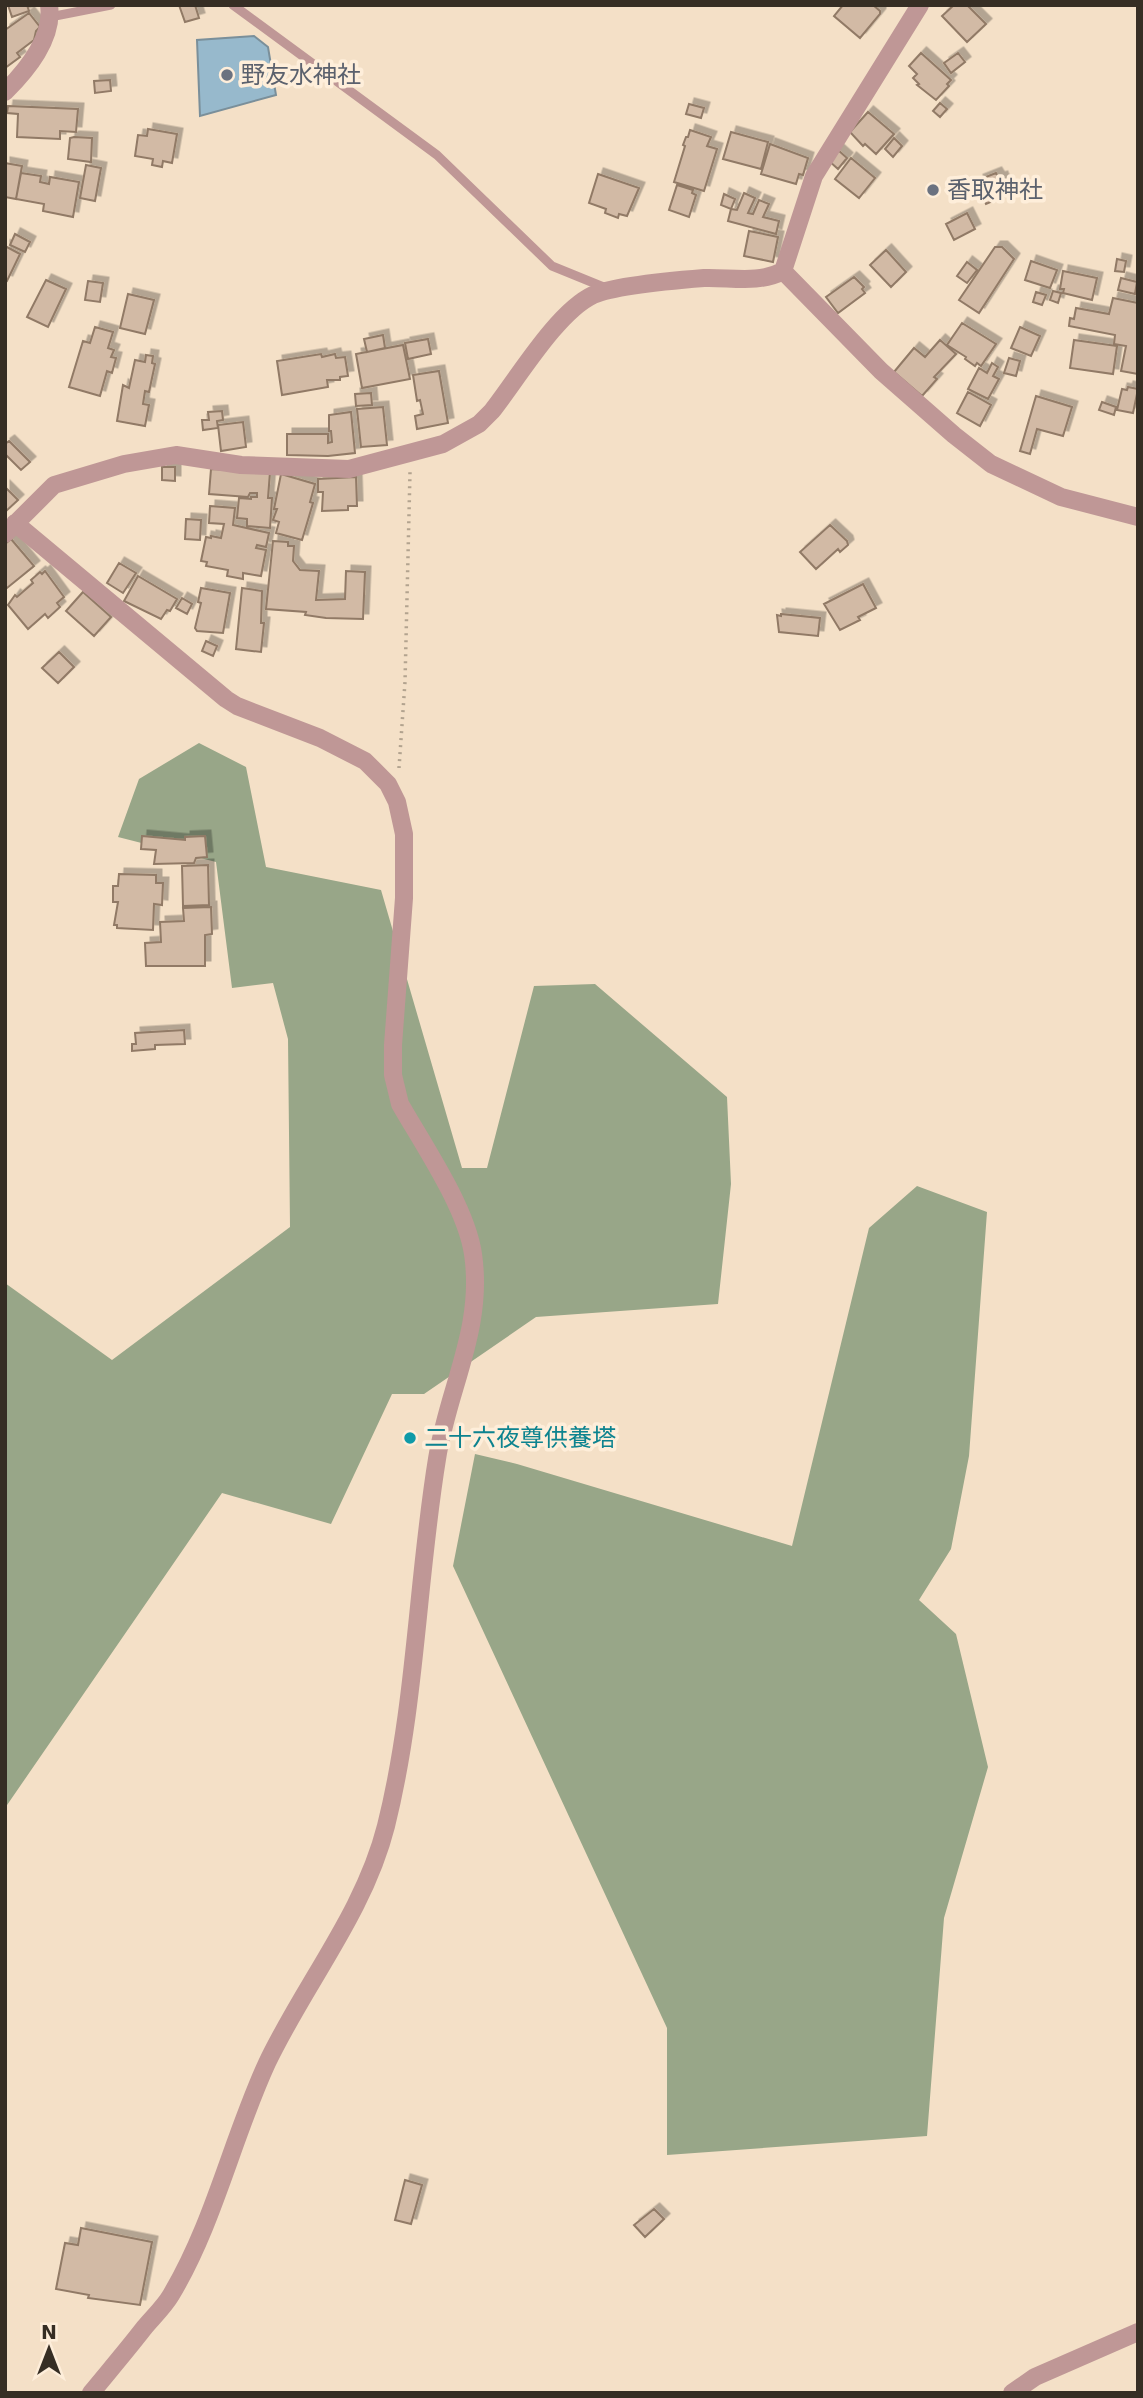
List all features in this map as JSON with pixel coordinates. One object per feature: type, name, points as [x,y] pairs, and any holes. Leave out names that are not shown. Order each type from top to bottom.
[{"type":"street","points":[[783,271],[814,176],[920,5]]},
{"type":"street","points":[[5,92],[28,70],[49,27],[50,11]]},
{"type":"street","points":[[91,2393],[169,2298],[199,2240],[269,2059],[335,1944],[377,1857],[393,1797],[412,1680],[436,1463],[470,1337],[475,1273],[472,1251],[457,1208],[395,1090],[393,1045],[404,898],[404,834],[397,802],[388,784],[365,761],[320,738],[226,699],[10,528],[54,485],[124,464],[176,454],[241,465],[349,469],[443,444],[479,424],[568,313],[593,295],[610,290],[704,278],[763,278],[783,271]]},
{"type":"street","points":[[783,271],[881,371],[991,464],[1061,497],[1138,517]]},
{"type":"street","points":[[1012,2393],[1035,2376],[1138,2332]]},
{"type":"lane","points":[[50,11],[111,5]]},
{"type":"lane","points":[[233,5],[437,155],[552,266],[610,290]]},
{"type":"path","points":[[397,802],[405,682],[411,452]]},
{"type":"green space","points":[[199,743],[246,767],[266,867],[381,890],[462,1168],[487,1168],[534,986],[595,984],[727,1097],[731,1184],[718,1304],[536,1317],[424,1394],[392,1394],[331,1524],[222,1493],[5,1808],[5,1283],[112,1360],[290,1227],[288,1039],[273,983],[232,988],[216,862],[118,837],[139,779]]},
{"type":"green space","points":[[917,1186],[987,1212],[969,1456],[951,1549],[919,1600],[956,1634],[988,1767],[944,1918],[927,2136],[667,2155],[667,2028],[453,1566],[475,1454],[517,1464],[792,1546],[869,1228]]},
{"type":"water","points":[[254,36],[268,47],[276,95],[200,116],[197,40]]},
{"type":"building","points":[[8,5],[27,5],[29,11],[12,17]]},
{"type":"building","points":[[179,5],[195,5],[199,18],[185,22]]},
{"type":"building","points":[[843,5],[873,5],[880,14],[860,38],[834,16]]},
{"type":"building","points":[[954,5],[967,5],[986,24],[967,42],[942,16]]},
{"type":"building","points":[[29,13],[40,27],[34,40],[17,53],[20,57],[5,68],[5,30]]},
{"type":"building","points":[[921,53],[951,80],[936,100],[917,85],[919,84],[913,78],[917,74],[909,66]]},
{"type":"building","points":[[958,53],[965,62],[951,73],[944,63]]},
{"type":"building","points":[[110,80],[111,91],[95,93],[94,81]]},
{"type":"building","points":[[940,103],[947,109],[940,117],[933,111]]},
{"type":"building","points":[[689,104],[704,108],[701,118],[686,114]]},
{"type":"building","points":[[8,106],[78,109],[76,132],[60,131],[60,139],[17,137],[18,114],[7,113]]},
{"type":"building","points":[[868,112],[894,134],[876,154],[865,144],[863,146],[850,132]]},
{"type":"building","points":[[148,129],[177,134],[172,163],[163,161],[162,167],[152,165],[153,159],[135,156],[138,135],[147,136]]},
{"type":"building","points":[[690,130],[711,137],[707,146],[717,149],[704,191],[674,182],[685,146],[683,145]]},
{"type":"building","points":[[731,132],[768,142],[761,169],[723,159]]},
{"type":"building","points":[[70,138],[92,138],[91,162],[68,159]]},
{"type":"building","points":[[894,138],[902,146],[893,157],[885,149]]},
{"type":"building","points":[[770,144],[808,158],[803,175],[799,174],[796,184],[761,174]]},
{"type":"building","points":[[838,150],[847,158],[838,169],[829,161]]},
{"type":"building","points":[[851,158],[875,178],[859,198],[835,179]]},
{"type":"building","points":[[5,163],[22,166],[16,199],[5,197]]},
{"type":"building","points":[[86,165],[101,168],[95,201],[80,198]]},
{"type":"building","points":[[21,173],[41,176],[40,182],[49,184],[50,177],[79,182],[73,217],[43,211],[44,204],[16,199]]},
{"type":"building","points":[[996,173],[999,178],[1002,177],[1006,188],[1003,189],[1005,196],[986,204],[977,188],[980,187],[978,180]]},
{"type":"building","points":[[598,174],[639,188],[627,216],[619,214],[618,218],[605,213],[606,209],[589,203]]},
{"type":"building","points":[[677,185],[693,190],[692,193],[696,195],[689,217],[669,210]]},
{"type":"building","points":[[744,193],[755,198],[748,213],[753,214],[759,200],[769,204],[763,217],[779,221],[776,234],[728,221],[731,209],[737,210]]},
{"type":"building","points":[[724,194],[735,199],[731,209],[721,205]]},
{"type":"building","points":[[967,213],[975,229],[954,240],[946,224]]},
{"type":"building","points":[[749,231],[778,237],[773,262],[744,256]]},
{"type":"building","points":[[15,234],[30,242],[25,252],[10,245]]},
{"type":"building","points":[[5,246],[20,254],[7,281],[5,280]]},
{"type":"building","points":[[995,247],[1002,247],[1014,259],[979,313],[959,300]]},
{"type":"building","points":[[886,250],[906,272],[891,287],[870,265]]},
{"type":"building","points":[[1117,259],[1126,261],[1124,272],[1115,271]]},
{"type":"building","points":[[1031,261],[1057,270],[1050,288],[1025,280]]},
{"type":"building","points":[[967,262],[977,270],[967,283],[957,276]]},
{"type":"building","points":[[1063,271],[1097,278],[1092,300],[1063,293],[1064,289],[1060,289]]},
{"type":"building","points":[[854,277],[864,287],[862,289],[865,293],[838,313],[826,297]]},
{"type":"building","points":[[1121,278],[1137,282],[1135,294],[1118,290]]},
{"type":"building","points":[[46,280],[66,289],[48,327],[27,317]]},
{"type":"building","points":[[88,281],[103,283],[100,302],[85,300]]},
{"type":"building","points":[[1053,291],[1061,293],[1058,303],[1050,300]]},
{"type":"building","points":[[1036,292],[1046,295],[1042,305],[1033,302]]},
{"type":"building","points":[[128,294],[154,300],[145,334],[120,328]]},
{"type":"building","points":[[1113,298],[1138,303],[1138,374],[1121,371],[1126,346],[1114,344],[1115,335],[1069,326],[1070,318],[1074,319],[1076,308],[1109,314]]},
{"type":"building","points":[[962,323],[996,344],[981,366],[977,363],[975,366],[947,345]]},
{"type":"building","points":[[95,327],[113,332],[108,348],[114,350],[111,357],[116,358],[112,373],[107,371],[100,396],[69,387],[83,341],[90,343]]},
{"type":"building","points":[[1020,327],[1040,336],[1031,356],[1011,348]]},
{"type":"building","points":[[383,335],[385,348],[367,352],[364,339]]},
{"type":"building","points":[[428,339],[431,354],[408,359],[405,343]]},
{"type":"building","points":[[940,340],[956,354],[934,377],[937,379],[922,396],[894,372],[914,348],[925,357]]},
{"type":"building","points":[[1074,340],[1117,346],[1113,374],[1070,368]]},
{"type":"building","points":[[403,345],[410,379],[362,388],[356,354]]},
{"type":"building","points":[[321,354],[322,357],[335,354],[336,358],[345,357],[348,376],[340,377],[340,380],[327,380],[328,387],[282,395],[277,361]]},
{"type":"building","points":[[146,355],[153,356],[152,363],[155,364],[149,392],[145,391],[143,404],[149,405],[145,426],[117,421],[123,385],[129,388],[135,360],[145,362]]},
{"type":"building","points":[[1009,358],[1020,361],[1016,376],[1004,373]]},
{"type":"building","points":[[992,363],[998,367],[993,376],[999,379],[988,399],[968,389],[979,368],[987,373]]},
{"type":"building","points":[[439,371],[448,423],[417,429],[415,416],[423,414],[420,400],[417,401],[413,375]]},
{"type":"building","points":[[1128,387],[1138,389],[1133,413],[1117,410],[1122,389],[1127,390]]},
{"type":"building","points":[[968,392],[991,405],[980,426],[957,413]]},
{"type":"building","points":[[371,393],[372,405],[356,406],[355,394]]},
{"type":"building","points":[[1036,396],[1072,407],[1063,436],[1037,429],[1030,454],[1020,451]]},
{"type":"building","points":[[1102,402],[1116,407],[1114,415],[1099,410]]},
{"type":"building","points":[[383,407],[387,445],[361,447],[357,409]]},
{"type":"building","points":[[222,411],[223,420],[217,421],[218,428],[203,430],[202,420],[209,420],[208,412]]},
{"type":"building","points":[[351,412],[355,453],[328,456],[287,455],[287,434],[328,434],[328,443],[332,442],[329,415]]},
{"type":"building","points":[[243,422],[246,447],[221,451],[218,425]]},
{"type":"building","points":[[9,441],[30,462],[21,470],[5,454],[5,444]]},
{"type":"building","points":[[162,467],[175,467],[175,481],[162,480]]},
{"type":"building","points":[[211,469],[270,472],[270,528],[247,526],[247,519],[237,518],[239,498],[251,499],[257,497],[257,493],[250,493],[248,497],[209,494]]},
{"type":"building","points":[[281,474],[315,484],[310,502],[313,503],[302,540],[276,533],[279,522],[273,520]]},
{"type":"building","points":[[356,477],[357,506],[348,506],[348,510],[322,511],[323,492],[318,492],[318,479]]},
{"type":"building","points":[[5,487],[18,500],[5,512]]},
{"type":"building","points":[[210,506],[235,508],[233,525],[269,533],[266,547],[257,545],[256,548],[266,550],[261,576],[243,573],[243,579],[227,576],[228,570],[206,566],[207,562],[201,561],[206,537],[221,538],[224,524],[209,523]]},
{"type":"building","points":[[186,519],[201,520],[200,540],[185,539]]},
{"type":"building","points":[[830,525],[848,545],[840,552],[838,549],[816,569],[800,552]]},
{"type":"building","points":[[11,539],[34,566],[7,588],[5,544]]},
{"type":"building","points":[[273,541],[288,542],[288,546],[294,546],[293,561],[300,570],[319,571],[316,600],[345,599],[346,571],[365,572],[363,619],[326,618],[305,615],[306,612],[266,609]]},
{"type":"building","points":[[119,563],[136,573],[123,593],[107,583]]},
{"type":"building","points":[[45,571],[64,597],[57,603],[60,607],[48,618],[45,614],[28,629],[8,605],[15,595],[17,597],[33,583],[31,580]]},
{"type":"building","points":[[138,576],[177,599],[161,619],[124,601]]},
{"type":"building","points":[[863,584],[876,608],[840,630],[824,604]]},
{"type":"building","points":[[201,588],[230,593],[223,633],[197,631],[195,628],[201,603],[198,602]]},
{"type":"building","points":[[242,588],[262,591],[261,623],[264,623],[261,652],[236,649]]},
{"type":"building","points":[[83,592],[111,617],[94,636],[66,611]]},
{"type":"building","points":[[182,598],[192,604],[187,614],[176,608]]},
{"type":"building","points":[[777,615],[820,618],[818,636],[779,632]]},
{"type":"building","points":[[206,641],[217,646],[213,656],[202,651]]},
{"type":"building","points":[[59,652],[74,667],[58,683],[42,668]]},
{"type":"building","points":[[142,836],[185,840],[185,837],[205,836],[207,857],[196,858],[194,863],[154,864],[156,850],[141,849]]},
{"type":"building","points":[[208,865],[209,905],[183,906],[182,866]]},
{"type":"building","points":[[119,874],[156,875],[156,883],[163,883],[162,905],[154,904],[153,930],[117,928],[117,925],[114,925],[118,902],[113,902],[113,886],[118,886]]},
{"type":"building","points":[[211,907],[212,934],[205,935],[205,966],[146,966],[145,943],[161,942],[160,922],[184,921],[183,908]]},
{"type":"building","points":[[184,1030],[185,1044],[155,1045],[155,1049],[132,1051],[132,1044],[136,1044],[135,1033]]},
{"type":"building","points":[[405,2180],[422,2185],[411,2224],[395,2220]]},
{"type":"building","points":[[654,2209],[664,2219],[645,2237],[634,2225]]},
{"type":"building","points":[[81,2228],[152,2242],[140,2305],[88,2298],[89,2295],[56,2289],[65,2243],[78,2245]]},
{"type":"place","name":"野友水神社","points":[[227,75]]},
{"type":"place","name":"香取神社","points":[[933,190]]},
{"type":"place","name":"二十六夜尊供養塔","points":[[410,1438]]}]
